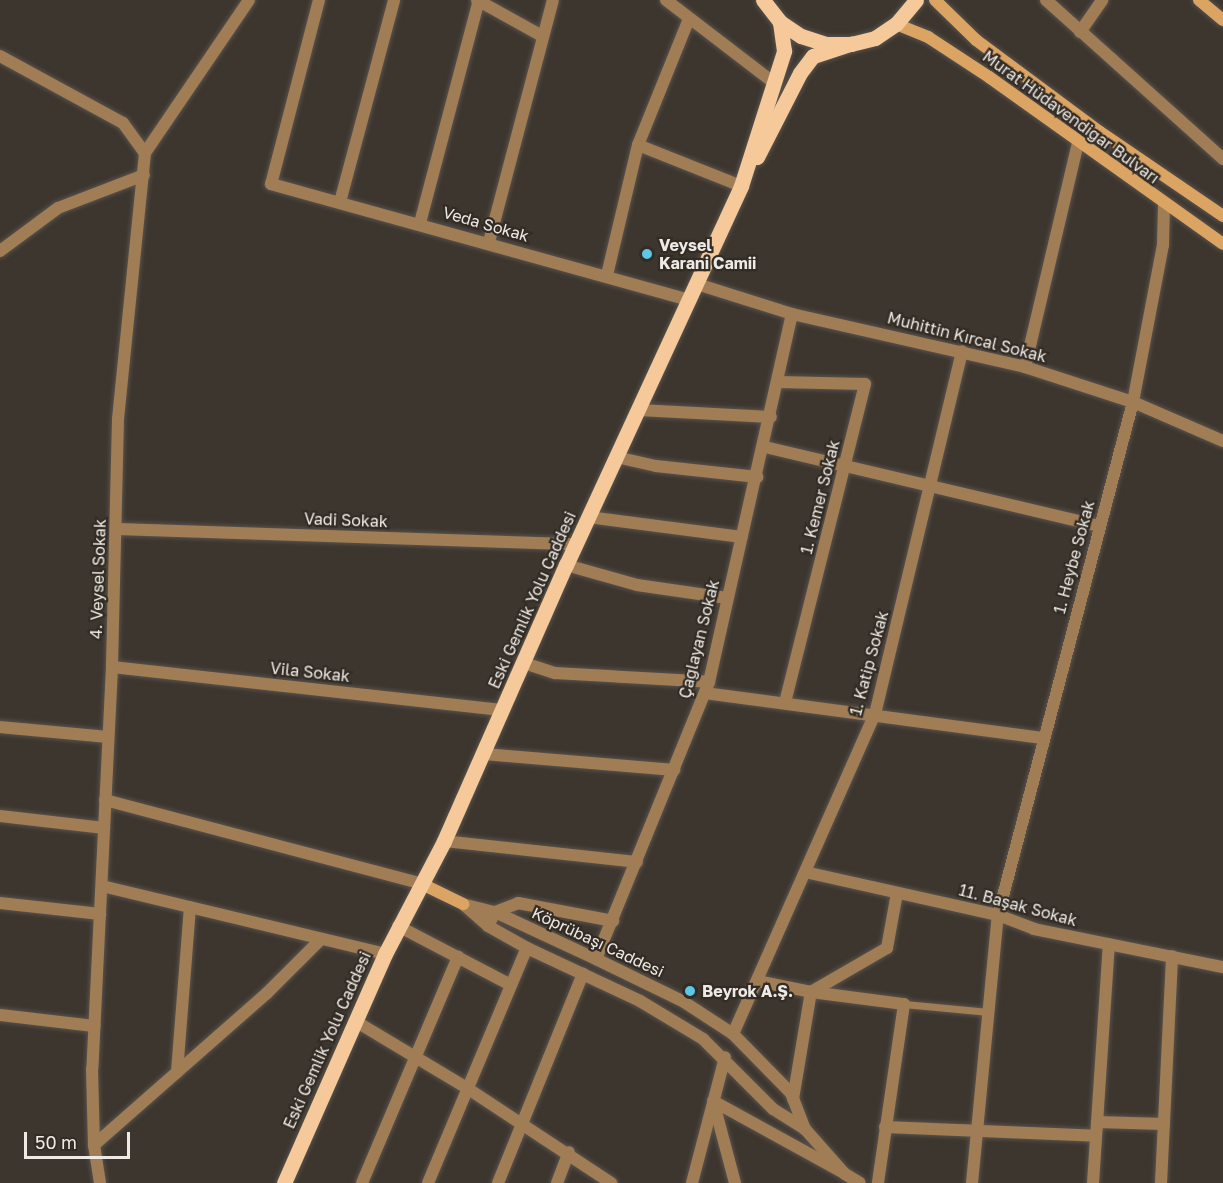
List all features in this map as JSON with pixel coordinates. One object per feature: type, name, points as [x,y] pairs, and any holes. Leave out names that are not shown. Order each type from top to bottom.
[{"type":"main road","points":[[763,0],[780,22],[801,36],[825,44],[851,44]]},
{"type":"main road","points":[[741,186],[800,73],[813,56],[875,38],[896,24],[916,0]]},
{"type":"main road","name":"Murat Hüdavendigar Bulvarı","points":[[935,0],[976,40],[1100,132],[1223,216]]},
{"type":"main road","points":[[1199,0],[1223,20]]},
{"type":"main road","name":"Eski Gemlik Yolu Caddesi","points":[[284,1183],[385,954],[444,841],[504,710],[566,565],[741,186],[784,51],[780,22]]},
{"type":"main road","name":"Murat Hüdavendigar Bulvarı","points":[[896,24],[928,37],[989,77],[1078,143],[1223,244]]},
{"type":"main road","name":"Köprübaşı Caddesi","points":[[422,884],[462,904]]},
{"type":"street","points":[[0,56],[123,123],[145,153],[249,0]]},
{"type":"street","name":"Veda Sokak","points":[[319,0],[271,184],[489,242],[690,300]]},
{"type":"street","points":[[340,202],[394,0]]},
{"type":"street","points":[[420,223],[478,0],[542,36]]},
{"type":"street","points":[[489,242],[553,0]]},
{"type":"street","points":[[666,0],[688,21],[774,83]]},
{"type":"street","points":[[1046,0],[1223,159]]},
{"type":"street","points":[[1080,32],[1102,0]]},
{"type":"street","points":[[607,275],[638,145],[688,21]]},
{"type":"street","points":[[1025,367],[1078,143]]},
{"type":"street","points":[[638,145],[741,186]]},
{"type":"street","name":"4. Veysel Sokak","points":[[100,1183],[94,1145],[94,1026],[112,667],[118,419],[145,153]]},
{"type":"street","points":[[0,250],[58,208],[144,175]]},
{"type":"street","name":"1. Heybe Sokak","points":[[972,1183],[998,915],[1042,738],[1133,402],[1163,245],[1164,204]]},
{"type":"street","name":"Muhittin Kırcal Sokak","points":[[697,284],[792,314],[1025,367],[1133,402],[1223,441]]},
{"type":"street","name":"Çağlayan Sokak","points":[[596,959],[707,688],[765,447],[792,314]]},
{"type":"street","name":"1. Katip Sokak","points":[[733,1034],[875,714],[962,351]]},
{"type":"street","name":"1. Kemer Sokak","points":[[778,382],[865,384],[785,703]]},
{"type":"street","points":[[639,410],[771,417]]},
{"type":"street","points":[[765,447],[1099,526]]},
{"type":"street","points":[[616,457],[656,466],[757,477]]},
{"type":"street","points":[[588,517],[742,537]]},
{"type":"street","name":"Vadi Sokak","points":[[116,529],[576,544]]},
{"type":"street","points":[[566,565],[637,585],[727,598]]},
{"type":"street","points":[[524,663],[555,673],[707,688],[785,703],[1042,738]]},
{"type":"street","name":"Vila Sokak","points":[[112,667],[504,710]]},
{"type":"street","points":[[0,727],[108,737]]},
{"type":"street","points":[[484,754],[674,770]]},
{"type":"street","points":[[105,800],[422,884]]},
{"type":"street","points":[[0,816],[104,828]]},
{"type":"street","points":[[444,841],[637,862]]},
{"type":"street","name":"11. Başak Sokak","points":[[805,872],[998,915],[1035,929],[1223,967]]},
{"type":"street","points":[[102,886],[319,941],[385,954]]},
{"type":"street","points":[[811,992],[887,948],[897,893]]},
{"type":"street","points":[[0,903],[100,914]]},
{"type":"street","points":[[488,926],[495,912],[518,903],[613,921]]},
{"type":"street","name":"Köprübaşı Caddesi","points":[[462,904],[495,912],[596,959],[684,1002],[733,1034],[793,1099],[805,1129]]},
{"type":"street","name":"Köprübaşı Caddesi","points":[[462,904],[488,926],[527,948],[676,1021],[725,1057],[773,1109],[805,1129],[845,1174],[860,1183]]},
{"type":"street","points":[[177,1072],[190,908]]},
{"type":"street","points":[[398,926],[511,985]]},
{"type":"street","points":[[94,1145],[267,993],[319,941]]},
{"type":"street","points":[[1093,1183],[1109,945]]},
{"type":"street","points":[[428,1183],[527,948]]},
{"type":"street","points":[[1161,1183],[1172,956]]},
{"type":"street","points":[[362,1183],[458,957]]},
{"type":"street","points":[[498,1183],[583,974]]},
{"type":"street","points":[[757,981],[811,992],[904,1004],[878,1183]]},
{"type":"street","points":[[793,1099],[811,992]]},
{"type":"street","points":[[0,1015],[94,1026]]},
{"type":"street","points":[[355,1022],[523,1123],[569,1152],[611,1183]]},
{"type":"street","points":[[692,1183],[725,1057]]},
{"type":"street","points":[[713,1101],[845,1174]]},
{"type":"street","points":[[713,1101],[735,1183]]},
{"type":"street","points":[[1097,1122],[1164,1124]]},
{"type":"street","points":[[885,1127],[976,1134],[1096,1137]]},
{"type":"street","points":[[557,1183],[569,1152]]},
{"type":"lane","points":[[904,1004],[989,1012]]},
{"type":"place","name":"Veysel Karani Camii","points":[[647,254]]},
{"type":"place","name":"Beyrok A.Ş.","points":[[690,991]]}]
